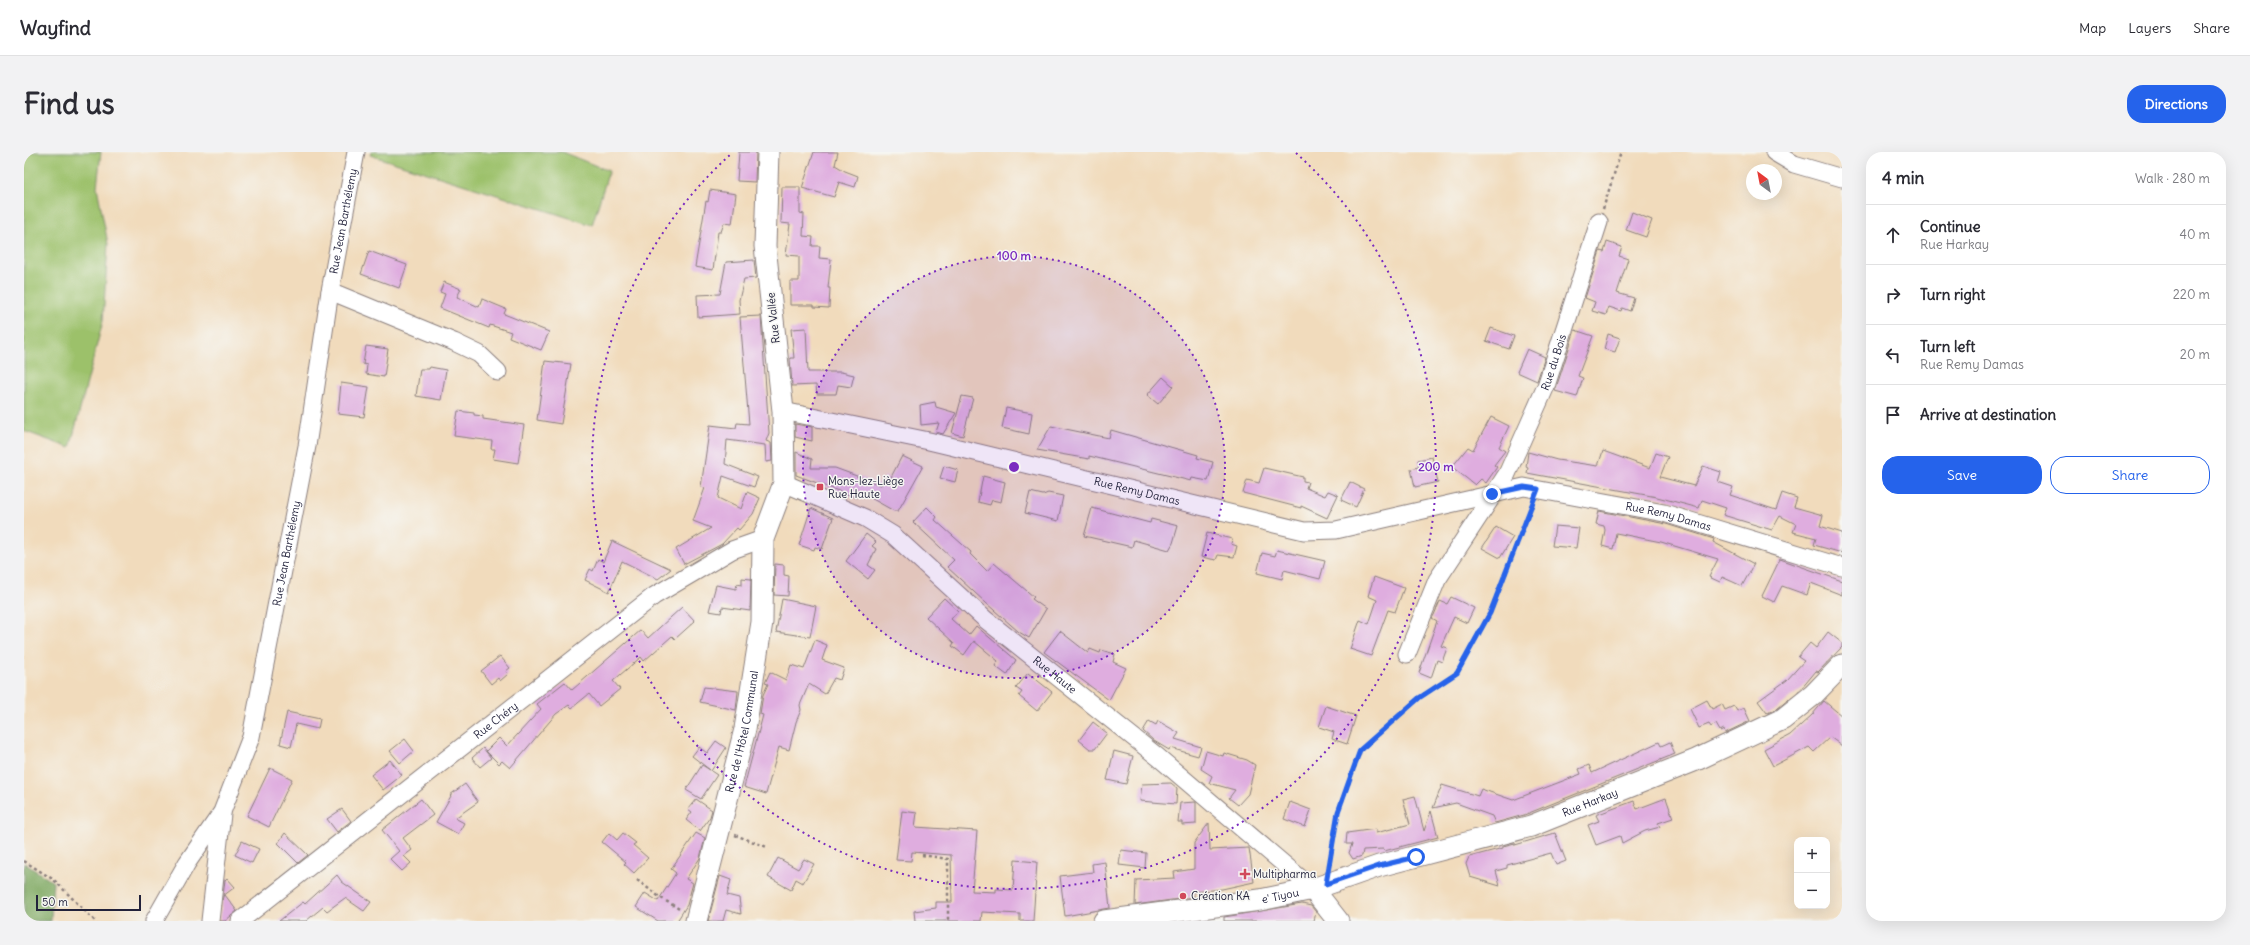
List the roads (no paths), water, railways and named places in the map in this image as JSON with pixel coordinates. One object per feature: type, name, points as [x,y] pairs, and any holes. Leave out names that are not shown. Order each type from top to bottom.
[{"type":"street","name":"Rue Jean Barthélemy","points":[[154,921],[187,863],[222,812],[251,737],[307,446],[330,291],[356,152]]},
{"type":"street","name":"Rue Vallée","points":[[768,152],[765,246],[783,411],[784,483]]},
{"type":"street","points":[[1774,152],[1794,164],[1842,178]]},
{"type":"street","name":"Rue du Bois","points":[[1492,494],[1507,474],[1546,386],[1599,222]]},
{"type":"street","points":[[330,291],[454,342],[479,354],[498,372]]},
{"type":"street","name":"Rue Remy Damas","points":[[783,411],[929,441],[1304,531],[1336,530],[1524,487],[1664,512],[1842,567]]},
{"type":"street","name":"Rue de l'Hôtel Communal","points":[[697,919],[745,729],[762,622],[763,539],[784,483]]},
{"type":"street","name":"Rue Haute","points":[[784,483],[865,518],[893,535],[982,616],[1320,886]]},
{"type":"street","points":[[1407,654],[1437,580],[1492,494]]},
{"type":"street","name":"Rue Chéry","points":[[240,921],[654,596],[732,550],[763,539]]},
{"type":"street","name":"Rue Harkay","points":[[1320,886],[1379,866],[1531,826],[1696,760],[1784,719],[1813,695],[1842,665]]},
{"type":"street","name":"Rue Jean Barthélemy","points":[[210,921],[222,812]]},
{"type":"street","points":[[1320,886],[1338,921]]},
{"type":"street","name":"e' Tiyou","points":[[1104,921],[1260,900],[1320,886]]},
{"type":"place","name":"Mons-lez-Liège Rue Haute","points":[[820,487]]},
{"type":"place","name":"Multipharma","points":[[1245,874]]},
{"type":"place","name":"Création KA","points":[[1183,896]]}]
